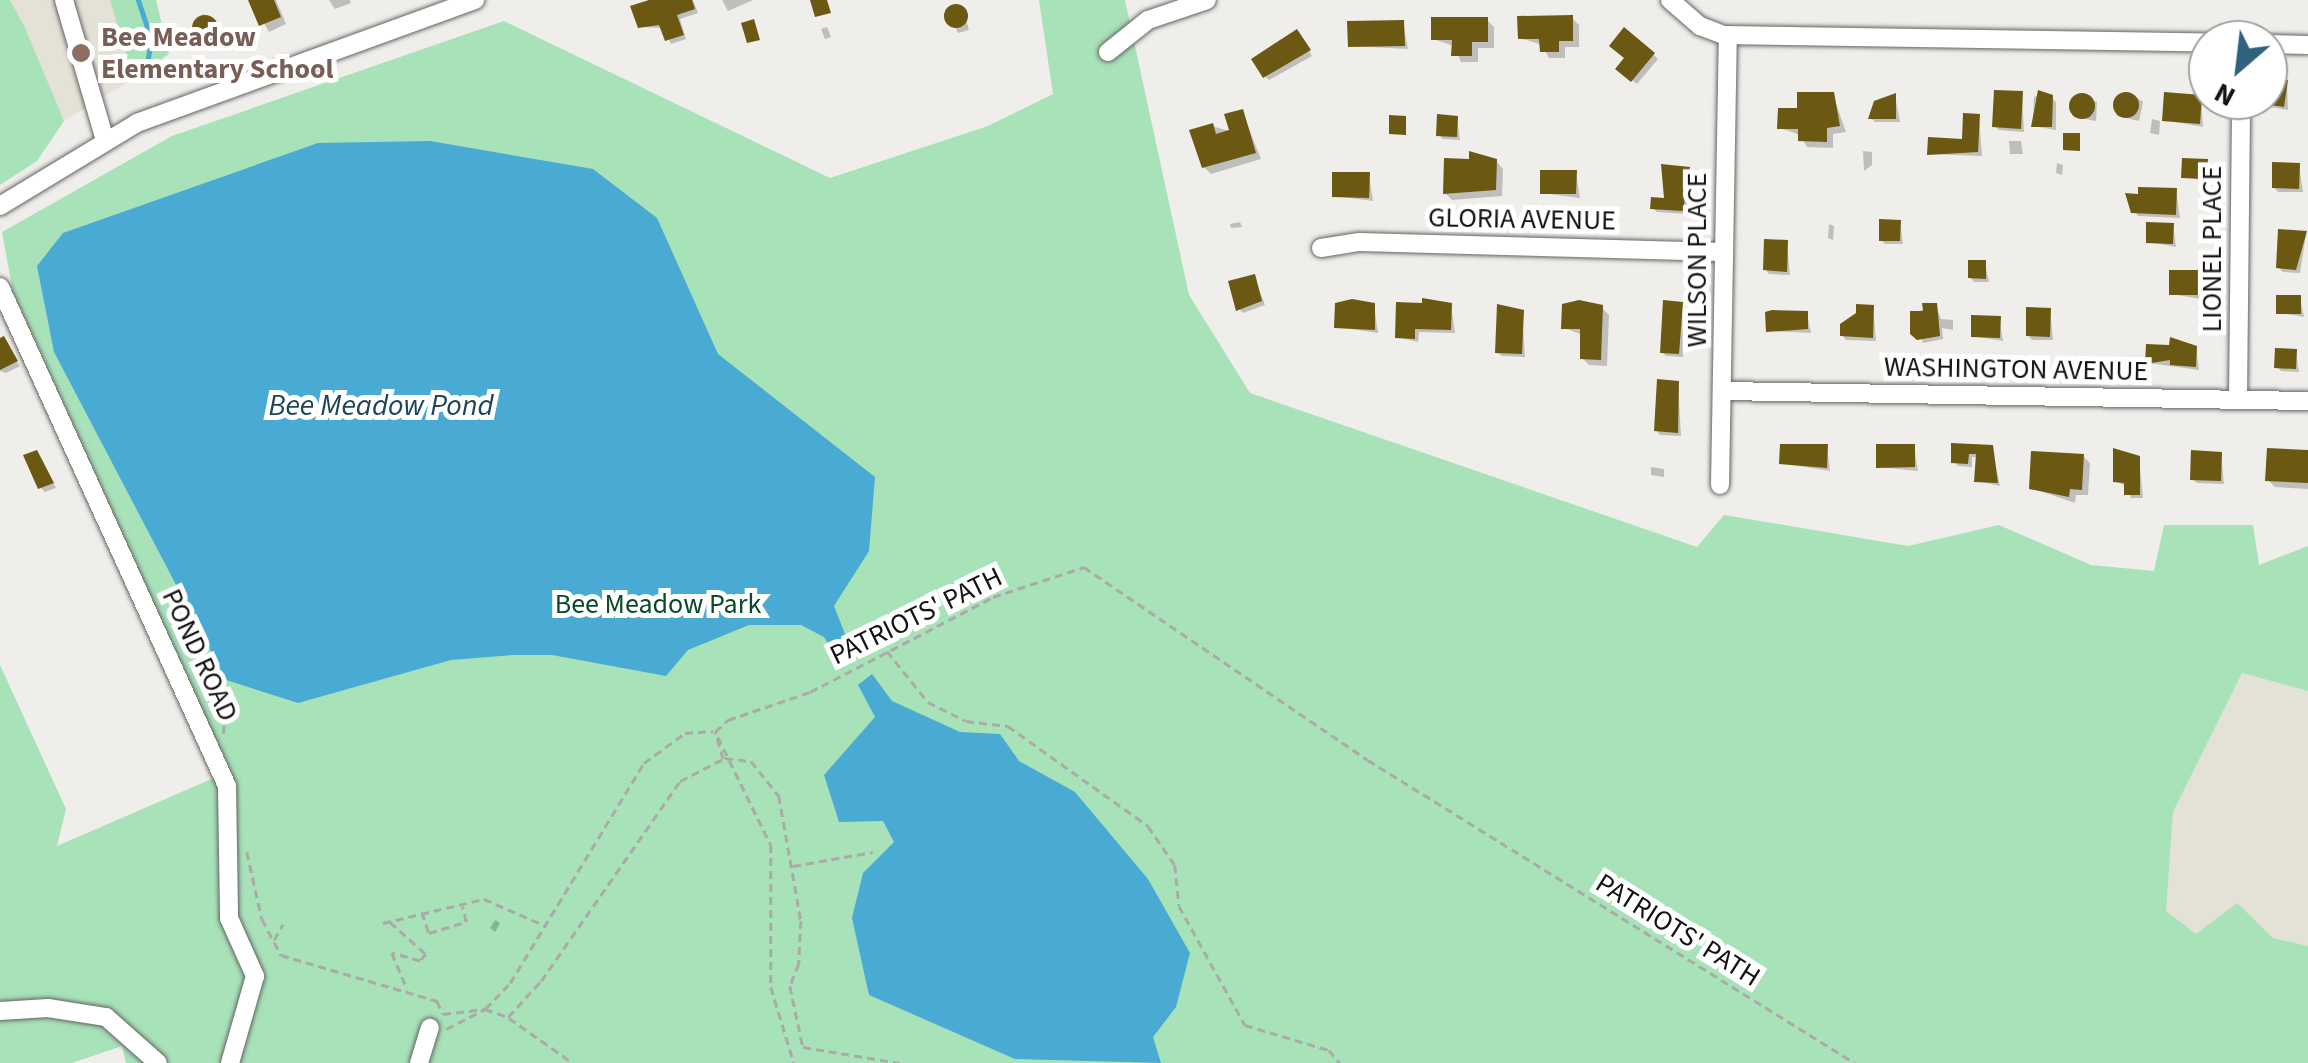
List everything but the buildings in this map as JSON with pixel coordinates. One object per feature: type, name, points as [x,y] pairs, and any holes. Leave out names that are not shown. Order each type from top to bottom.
[{"type":"street","points":[[64,0],[105,140]]},
{"type":"street","points":[[0,206],[105,140],[193,100],[475,0]]},
{"type":"street","points":[[1108,52],[1148,20],[1208,0]]},
{"type":"street","points":[[1670,0],[1700,26],[1728,35],[2188,43]]},
{"type":"street","name":"WILSON PLACE","points":[[1720,485],[1728,35]]},
{"type":"street","name":"LIONEL PLACE","points":[[2238,400],[2242,120]]},
{"type":"street","name":"GLORIA AVENUE","points":[[1321,248],[1360,242],[1722,252]]},
{"type":"street","name":"POND ROAD","points":[[0,286],[227,786],[229,918],[255,976],[230,1063]]},
{"type":"street","name":"WASHINGTON AVENUE","points":[[1723,391],[2308,401]]},
{"type":"street","points":[[0,1011],[48,1008],[106,1017],[158,1063]]},
{"type":"street","points":[[419,1063],[430,1028]]},
{"type":"path","name":"PATRIOTS' PATH","points":[[484,1009],[510,983],[644,763],[685,733],[715,732],[728,720],[810,692],[993,596],[1075,568],[1092,570],[1368,760],[1855,1063]]},
{"type":"path","points":[[887,651],[928,702],[966,721],[1008,726],[1148,826],[1176,865],[1179,906],[1245,1026],[1329,1050],[1340,1063]]},
{"type":"path","points":[[221,746],[224,725]]},
{"type":"path","points":[[715,732],[771,845],[771,987],[794,1063]]},
{"type":"path","points":[[715,732],[723,758]]},
{"type":"path","points":[[508,1017],[541,981],[680,781],[730,757],[751,762],[771,781],[801,921],[799,964],[790,986],[803,1047],[900,1063]]},
{"type":"path","points":[[245,842],[262,919],[282,956],[436,1001],[444,1014],[484,1009],[508,1017],[574,1063]]},
{"type":"path","points":[[792,866],[873,852]]},
{"type":"path","points":[[383,923],[422,911],[495,900],[546,926]]},
{"type":"path","points":[[422,911],[429,933],[466,922],[461,904]]},
{"type":"path","points":[[389,921],[426,954],[420,961],[393,951],[406,992]]},
{"type":"path","points":[[274,941],[283,924]]},
{"type":"path","points":[[430,1028],[440,1031],[484,1009]]},
{"type":"shaded area","name":"Bee Meadow Elementary School","points":[[10,0],[110,0],[133,79],[64,121]]},
{"type":"shaded area","points":[[2242,673],[2308,691],[2308,946],[2273,938],[2237,904],[2196,935],[2166,911],[2173,812]]},
{"type":"green space","points":[[0,0],[10,0],[25,28],[64,121],[37,161],[0,185]]},
{"type":"green space","points":[[110,0],[156,0],[169,54],[133,79]]},
{"type":"green space","name":"Bee Meadow Park","points":[[1039,0],[1125,0],[1189,295],[1250,393],[1697,547],[1724,515],[1908,546],[1999,525],[2091,565],[2154,571],[2164,525],[2253,525],[2259,565],[2308,546],[2308,691],[2242,673],[2173,812],[2166,911],[2196,934],[2237,903],[2273,938],[2308,946],[2308,1063],[126,1063],[122,1046],[72,1063],[0,1063],[0,665],[66,809],[57,846],[230,771],[13,292],[2,232],[172,136],[504,21],[830,178],[988,126],[1053,94]]},
{"type":"water","name":"Bee Meadow Pond","points":[[430,141],[593,169],[657,218],[718,354],[875,477],[869,551],[834,606],[851,649],[837,657],[824,637],[801,625],[749,625],[688,650],[666,676],[552,655],[512,655],[451,660],[298,703],[226,680],[54,352],[37,266],[63,233],[318,143]]},
{"type":"water","points":[[872,674],[892,701],[960,732],[1000,734],[1019,761],[1075,792],[1148,879],[1190,953],[1176,1007],[1153,1037],[1161,1063],[1015,1059],[869,995],[852,918],[863,873],[894,842],[883,821],[839,822],[824,775],[875,717],[858,685]]},
{"type":"waterway","points":[[138,0],[151,39],[145,78]]},
{"type":"place","name":"Bee Meadow Elementary School","points":[[81,53]]}]
